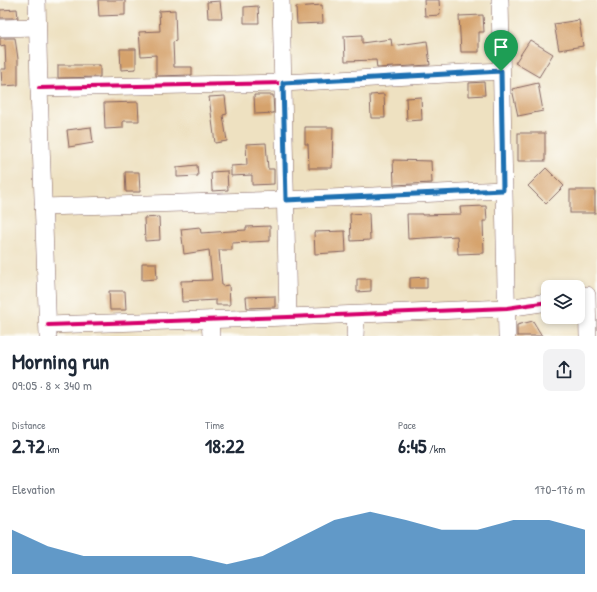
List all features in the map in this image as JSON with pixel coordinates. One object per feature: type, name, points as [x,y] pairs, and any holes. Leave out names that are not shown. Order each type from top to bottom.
[{"type":"street","points":[[37,0],[38,88],[48,331],[210,328],[288,317],[507,308],[541,303]]},
{"type":"street","points":[[281,0],[288,317]]},
{"type":"street","points":[[500,0],[507,336]]},
{"type":"street","points":[[0,28],[37,27]]},
{"type":"street","points":[[38,88],[283,83],[501,71]]},
{"type":"street","points":[[43,207],[286,200],[503,190]]},
{"type":"street","points":[[585,295],[587,295],[588,336]]},
{"type":"street","points":[[355,336],[356,314]]},
{"type":"building","points":[[98,0],[125,0],[125,15],[99,16]]},
{"type":"building","points":[[424,0],[439,0],[440,15],[425,16]]},
{"type":"building","points":[[220,1],[222,18],[208,18],[207,2]]},
{"type":"building","points":[[322,5],[323,23],[297,24],[296,7]]},
{"type":"building","points":[[258,6],[259,23],[244,23],[244,7]]},
{"type":"building","points":[[17,9],[18,18],[0,18],[0,10]]},
{"type":"building","points":[[175,10],[176,41],[173,42],[174,67],[192,67],[192,75],[156,76],[156,55],[141,56],[139,32],[160,31],[159,11]]},
{"type":"building","points":[[483,15],[484,32],[479,32],[479,52],[461,52],[459,16]]},
{"type":"building","points":[[579,20],[583,46],[559,50],[554,24]]},
{"type":"building","points":[[362,35],[362,43],[391,39],[392,46],[427,41],[430,65],[377,68],[376,60],[345,61],[344,36]]},
{"type":"building","points":[[0,38],[15,38],[18,59],[18,85],[2,86],[1,69],[6,69],[5,45],[0,46]]},
{"type":"building","points":[[530,40],[553,54],[539,77],[515,63]]},
{"type":"building","points":[[120,49],[136,49],[136,69],[121,70]]},
{"type":"building","points":[[58,65],[100,65],[100,77],[58,78]]},
{"type":"building","points":[[484,82],[485,95],[469,96],[469,83]]},
{"type":"building","points":[[538,83],[543,111],[518,116],[512,89]]},
{"type":"building","points":[[384,94],[385,118],[371,118],[370,95]]},
{"type":"building","points":[[254,95],[273,95],[274,113],[255,114]]},
{"type":"building","points":[[225,96],[227,114],[223,115],[227,141],[215,143],[209,97]]},
{"type":"building","points":[[421,97],[422,120],[407,121],[406,98]]},
{"type":"building","points":[[138,102],[139,121],[123,121],[123,128],[105,129],[104,103]]},
{"type":"building","points":[[91,127],[93,143],[69,147],[67,130]]},
{"type":"building","points":[[305,127],[333,127],[332,168],[309,168],[308,144],[305,144]]},
{"type":"building","points":[[518,133],[545,133],[545,161],[518,161]]},
{"type":"building","points":[[266,143],[268,169],[274,169],[274,184],[252,185],[252,175],[231,176],[231,166],[247,165],[246,144]]},
{"type":"building","points":[[393,160],[431,161],[432,183],[394,185]]},
{"type":"building","points":[[197,165],[198,176],[177,177],[177,167]]},
{"type":"building","points":[[546,168],[564,186],[546,204],[528,186]]},
{"type":"building","points":[[227,171],[228,190],[212,191],[211,172]]},
{"type":"building","points":[[125,172],[139,172],[140,192],[126,192]]},
{"type":"building","points":[[570,190],[595,190],[595,213],[570,213]]},
{"type":"building","points":[[486,206],[487,221],[483,221],[484,253],[458,254],[457,236],[408,239],[407,214],[461,214],[460,207]]},
{"type":"building","points":[[369,213],[370,240],[351,241],[350,214]]},
{"type":"building","points":[[159,217],[160,240],[145,241],[144,218]]},
{"type":"building","points":[[270,226],[270,241],[232,243],[232,250],[219,250],[222,286],[229,285],[230,305],[216,305],[216,300],[182,302],[181,281],[212,280],[209,250],[184,254],[181,229],[200,227],[201,233],[246,230],[246,227]]},
{"type":"building","points":[[345,231],[346,252],[315,254],[314,232]]},
{"type":"building","points":[[142,263],[156,263],[157,279],[142,280]]},
{"type":"building","points":[[427,277],[427,288],[410,288],[410,278]]},
{"type":"building","points":[[357,279],[371,279],[371,291],[357,292]]},
{"type":"building","points":[[109,291],[125,291],[126,310],[110,310]]},
{"type":"building","points":[[275,296],[275,307],[247,308],[246,297]]},
{"type":"building","points":[[533,321],[542,336],[517,336],[517,325]]},
{"type":"cycle path","points":[[39,88],[283,83],[501,71]]},
{"type":"cycle path","points":[[48,325],[507,308],[541,303]]},
{"type":"route","points":[[501,71],[503,190],[286,200],[283,83],[501,71]]}]
